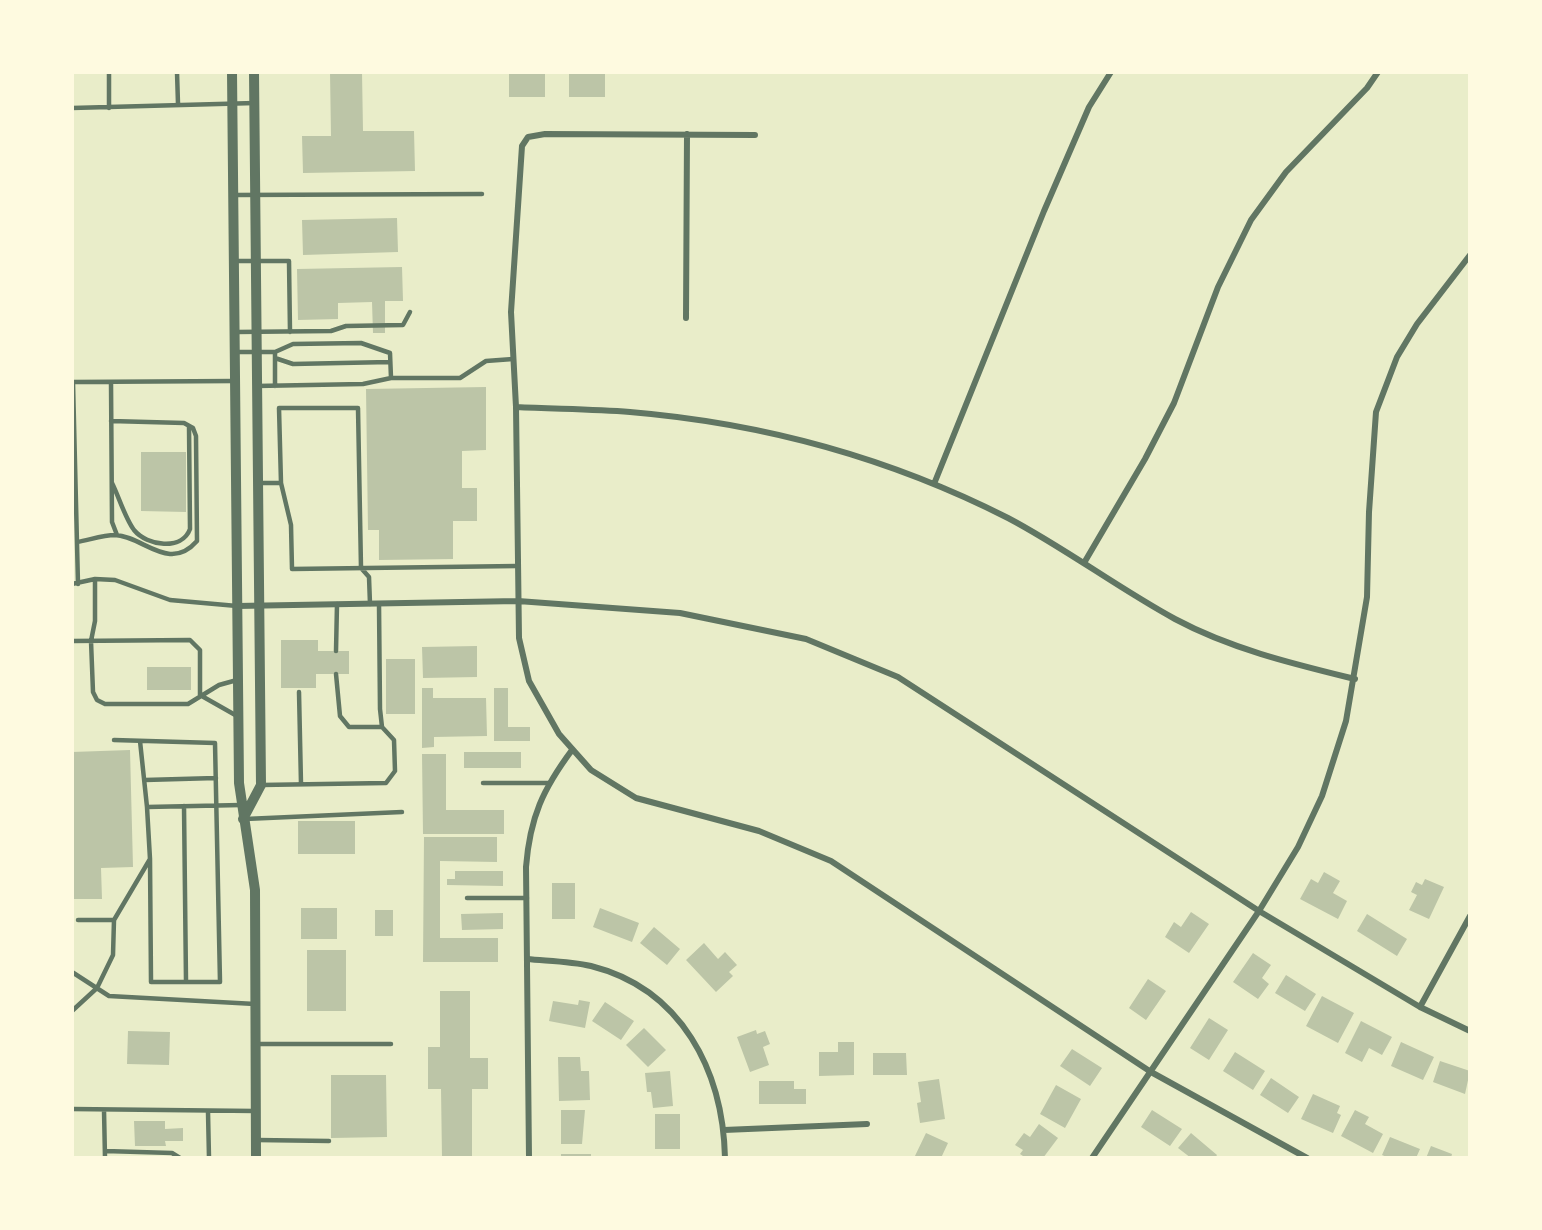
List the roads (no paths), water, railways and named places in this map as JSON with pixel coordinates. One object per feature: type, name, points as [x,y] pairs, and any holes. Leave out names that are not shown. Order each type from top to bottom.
[{"type":"street","points":[[232,72],[237,680],[243,819],[255,890],[256,1158]]},
{"type":"street","points":[[243,819],[261,785],[254,72]]},
{"type":"street","points":[[934,484],[1048,201],[1089,107],[1112,72]]},
{"type":"street","points":[[1083,563],[1145,459],[1173,403],[1218,286],[1251,220],[1286,172],[1366,88],[1378,72]]},
{"type":"street","points":[[755,135],[545,134],[528,137],[522,146],[519,160],[511,312],[516,407],[520,651],[529,681],[548,719],[591,770],[636,798],[759,831],[831,861],[1151,1072],[1308,1158]]},
{"type":"street","points":[[686,318],[687,134]]},
{"type":"street","points":[[1092,1158],[1259,911],[1298,847],[1322,796],[1340,747],[1355,679],[1367,597],[1368,512],[1376,412],[1397,357],[1417,324],[1470,255]]},
{"type":"street","points":[[516,407],[629,412],[772,433],[858,456],[934,484],[1008,518],[1168,615],[1207,633],[1293,664],[1355,679]]},
{"type":"street","points":[[237,606],[518,602],[680,614],[806,639],[898,677],[1259,911],[1420,1007],[1470,1031]]},
{"type":"street","points":[[529,1158],[527,898],[529,836],[539,801],[572,750]]},
{"type":"street","points":[[1420,1007],[1470,916]]},
{"type":"street","points":[[527,959],[570,962],[592,967],[619,976],[662,1004],[682,1025],[704,1058],[716,1088],[724,1130],[725,1158]]},
{"type":"street","points":[[724,1130],[867,1124]]},
{"type":"lane","points":[[109,72],[109,108]]},
{"type":"lane","points":[[177,72],[178,104]]},
{"type":"lane","points":[[72,108],[255,102]]},
{"type":"lane","points":[[234,195],[482,194]]},
{"type":"lane","points":[[234,261],[289,261],[290,332]]},
{"type":"lane","points":[[234,332],[332,331],[346,326],[403,325],[410,312]]},
{"type":"lane","points":[[275,355],[293,344],[361,343],[390,353],[391,378]]},
{"type":"lane","points":[[234,352],[275,355],[293,363],[390,362]]},
{"type":"lane","points":[[275,355],[275,386]]},
{"type":"lane","points":[[256,386],[363,384],[391,378],[460,378],[486,361],[513,359]]},
{"type":"lane","points":[[235,381],[72,382],[77,542],[75,584],[94,579],[115,580],[170,600],[237,606]]},
{"type":"lane","points":[[111,382],[112,522],[117,535]]},
{"type":"lane","points":[[370,604],[369,577],[361,568],[358,408],[279,408],[281,483],[291,525],[292,569],[361,568],[517,566]]},
{"type":"lane","points":[[77,542],[117,535],[145,547],[176,554],[189,550],[197,541],[196,436],[189,426],[184,423],[111,422]]},
{"type":"lane","points":[[112,483],[135,531],[145,538],[171,545],[181,543],[187,538],[190,529],[189,426]]},
{"type":"lane","points":[[258,483],[281,483]]},
{"type":"lane","points":[[94,579],[94,621],[91,641],[93,692],[97,700],[105,704],[188,704],[219,685],[237,680]]},
{"type":"lane","points":[[336,651],[337,604]]},
{"type":"lane","points":[[261,785],[386,783],[394,771],[394,740],[382,727],[380,709],[379,604]]},
{"type":"lane","points":[[72,641],[190,640],[200,650],[200,695]]},
{"type":"lane","points":[[336,674],[340,716],[349,728],[382,727]]},
{"type":"lane","points":[[299,692],[301,784]]},
{"type":"lane","points":[[200,695],[238,716]]},
{"type":"lane","points":[[114,740],[215,743],[220,981],[151,982],[150,859],[140,741]]},
{"type":"lane","points":[[145,780],[216,778]]},
{"type":"lane","points":[[483,783],[550,783]]},
{"type":"lane","points":[[147,807],[242,805]]},
{"type":"lane","points":[[184,806],[186,981]]},
{"type":"lane","points":[[243,819],[269,816],[402,812]]},
{"type":"lane","points":[[72,1011],[97,988],[113,955],[114,920],[150,859]]},
{"type":"lane","points":[[467,898],[527,898]]},
{"type":"lane","points":[[78,920],[114,920]]},
{"type":"lane","points":[[72,972],[109,996],[255,1004]]},
{"type":"lane","points":[[255,1044],[391,1044]]},
{"type":"lane","points":[[72,1109],[256,1111]]},
{"type":"lane","points":[[104,1110],[105,1158]]},
{"type":"lane","points":[[208,1112],[209,1158]]},
{"type":"lane","points":[[256,1140],[329,1141]]},
{"type":"lane","points":[[105,1151],[172,1153],[180,1158]]}]
